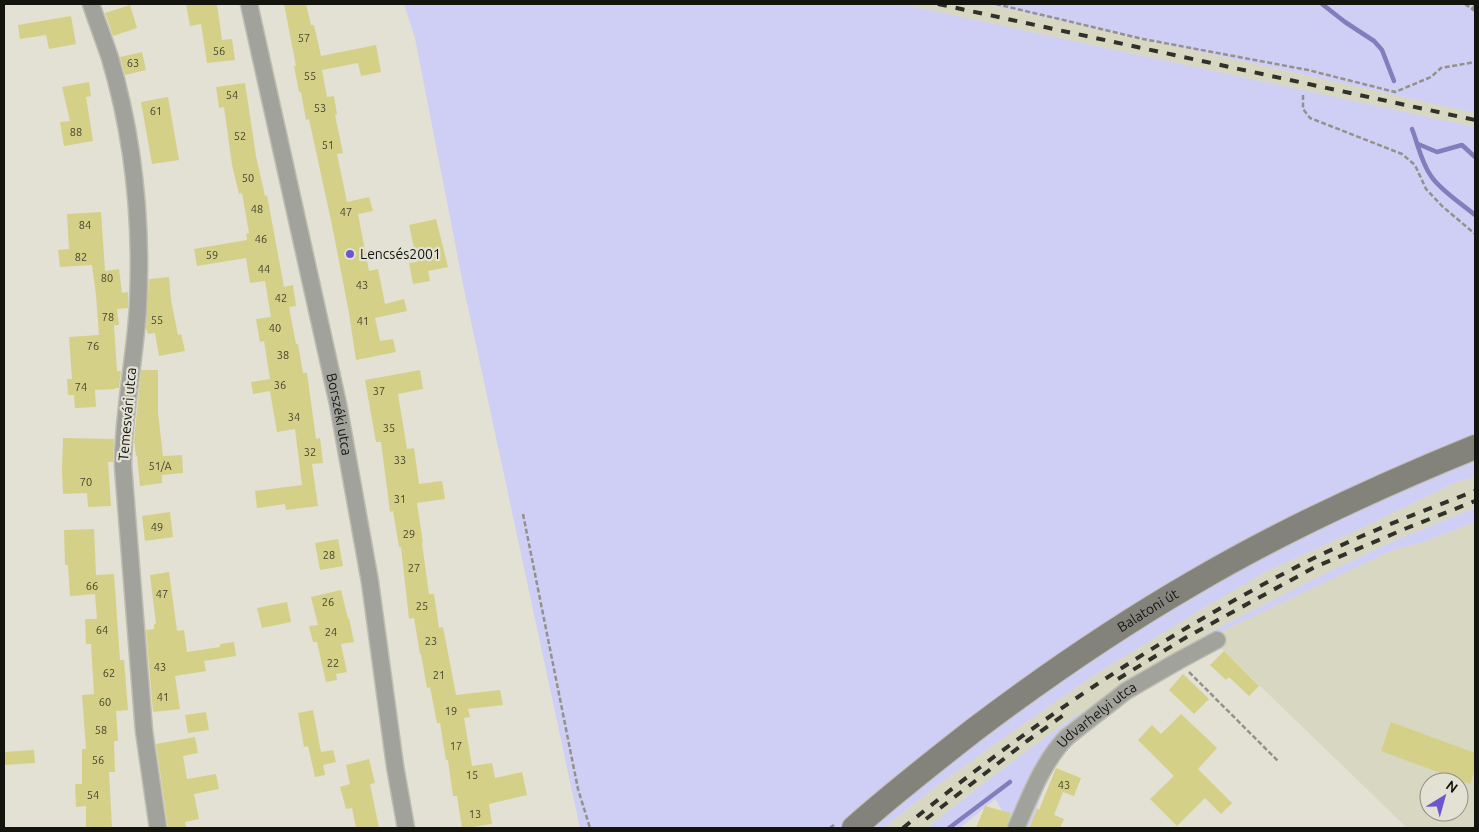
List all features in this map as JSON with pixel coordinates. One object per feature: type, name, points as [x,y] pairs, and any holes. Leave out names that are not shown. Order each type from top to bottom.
[{"type":"main road","name":"Balatoni út","points":[[854,828],[907,782],[1006,706],[1073,659],[1193,583],[1349,502],[1475,447]]},
{"type":"street","name":"Temesvári utca","points":[[91,4],[110,57],[122,103],[136,190],[139,236],[138,308],[123,441],[123,466],[144,731],[158,828]]},
{"type":"street","name":"Borszéki utca","points":[[249,4],[338,404],[370,582],[394,766],[406,828]]},
{"type":"street","name":"Udvarhelyi utca","points":[[1016,828],[1043,771],[1060,744],[1126,691],[1217,640]]},
{"type":"path","points":[[996,4],[1143,39],[1308,70],[1395,92],[1431,78],[1440,68],[1475,62]]},
{"type":"path","points":[[1465,4],[1475,12]]},
{"type":"path","points":[[1472,9],[1475,5]]},
{"type":"path","points":[[1303,95],[1303,109],[1310,118],[1402,154],[1415,165],[1426,189],[1442,206],[1475,234]]},
{"type":"path","points":[[523,514],[578,789],[590,828]]},
{"type":"path","points":[[1178,661],[1278,761]]},
{"type":"shaded area","points":[[404,4],[901,4],[1475,127],[1475,477],[1454,483],[1362,528],[1267,571],[1197,612],[1093,676],[931,790],[884,828],[580,828],[463,284],[415,38]]},
{"type":"shaded area","points":[[901,4],[986,4],[1475,113],[1475,127]]},
{"type":"shaded area","points":[[986,4],[1475,4],[1475,113]]},
{"type":"shaded area","points":[[1475,477],[1475,508],[1398,539],[1212,631],[1072,718],[927,828],[884,828],[931,790],[1093,676],[1197,612],[1267,571],[1362,528],[1454,483]]},
{"type":"shaded area","points":[[1475,508],[1475,522],[1424,542],[1393,550],[1216,634],[1222,643],[1221,648],[1166,674],[1106,712],[1072,743],[1059,760],[1046,783],[1029,828],[1013,828],[995,799],[960,828],[927,828],[1072,718],[1212,631],[1398,539]]},
{"type":"shaded area","points":[[1475,522],[1475,828],[1407,828],[1221,648],[1222,643],[1215,634],[1393,550],[1424,542]]},
{"type":"building","points":[[186,4],[217,4],[222,40],[232,39],[235,60],[207,63],[201,24],[190,26]]},
{"type":"building","points":[[284,4],[306,4],[311,25],[314,25],[321,56],[376,45],[381,72],[361,76],[358,63],[322,70],[327,97],[334,96],[337,114],[335,115],[343,153],[337,154],[347,202],[369,197],[373,211],[358,214],[369,271],[378,269],[385,304],[404,299],[407,311],[375,318],[380,341],[393,339],[396,352],[356,360],[333,230],[309,119],[306,120],[301,92],[299,92]]},
{"type":"building","points":[[130,5],[137,28],[113,36],[105,13]]},
{"type":"building","points":[[71,16],[76,44],[49,49],[46,35],[20,39],[18,25]]},
{"type":"building","points":[[142,52],[146,70],[125,75],[120,57]]},
{"type":"building","points":[[89,82],[91,96],[86,97],[93,141],[64,146],[60,122],[70,121],[62,87]]},
{"type":"building","points":[[245,83],[256,156],[265,196],[267,195],[284,287],[293,285],[296,306],[289,307],[303,373],[307,373],[316,439],[320,438],[323,463],[312,464],[318,506],[286,510],[285,504],[257,508],[255,491],[302,485],[295,429],[277,432],[270,391],[253,394],[251,382],[270,379],[264,341],[260,342],[256,319],[271,317],[265,281],[250,283],[246,258],[197,266],[194,249],[247,240],[246,234],[249,233],[242,193],[239,194],[232,165],[224,107],[219,108],[216,87]]},
{"type":"building","points":[[168,97],[179,160],[152,164],[141,102]]},
{"type":"building","points":[[101,212],[105,271],[119,269],[122,293],[128,292],[128,308],[117,309],[119,325],[114,325],[117,371],[121,371],[119,388],[95,390],[96,407],[75,408],[74,395],[68,395],[67,379],[72,379],[69,337],[99,335],[96,295],[92,265],[60,267],[58,250],[69,249],[67,214]]},
{"type":"building","points":[[436,219],[448,267],[428,271],[430,281],[413,284],[409,263],[417,262],[409,225]]},
{"type":"building","points":[[169,277],[171,300],[178,335],[181,334],[185,351],[159,356],[155,333],[148,334],[146,328],[149,279]]},
{"type":"building","points":[[141,370],[158,370],[158,413],[163,456],[182,455],[183,473],[162,475],[162,483],[140,486],[134,440]]},
{"type":"building","points":[[420,370],[423,389],[398,394],[407,449],[414,448],[419,484],[442,481],[445,499],[417,503],[429,594],[434,594],[439,628],[443,627],[456,695],[500,690],[503,705],[468,709],[470,717],[464,718],[472,766],[492,763],[495,778],[522,772],[527,795],[489,804],[492,824],[466,828],[462,828],[457,796],[453,796],[440,723],[437,723],[430,687],[427,688],[414,618],[409,619],[401,547],[399,547],[393,511],[390,512],[381,442],[376,442],[365,380]]},
{"type":"building","points":[[63,438],[114,439],[113,462],[108,462],[111,506],[88,507],[87,493],[63,494]]},
{"type":"building","points":[[170,512],[173,537],[145,541],[142,516]]},
{"type":"building","points":[[94,529],[96,575],[114,574],[120,660],[124,660],[128,710],[116,711],[118,741],[114,741],[115,772],[109,772],[112,828],[86,828],[86,806],[76,807],[75,784],[82,784],[82,749],[86,749],[82,695],[94,694],[91,644],[86,644],[85,619],[97,619],[95,594],[70,596],[68,565],[65,565],[64,530]]},
{"type":"building","points":[[338,539],[343,566],[320,570],[315,543]]},
{"type":"building","points":[[169,572],[177,631],[184,630],[187,652],[220,647],[220,644],[234,642],[236,656],[204,661],[206,671],[175,676],[180,709],[153,712],[146,630],[154,629],[154,624],[156,624],[150,575]]},
{"type":"building","points":[[341,590],[354,642],[341,644],[347,672],[336,674],[337,680],[326,682],[317,642],[313,642],[309,626],[318,625],[311,597]]},
{"type":"building","points":[[287,602],[291,622],[262,628],[257,608]]},
{"type":"building","points":[[1224,651],[1259,686],[1249,696],[1229,677],[1226,680],[1210,665]]},
{"type":"building","points":[[1183,674],[1209,699],[1194,714],[1169,690]]},
{"type":"building","points":[[313,710],[321,752],[333,750],[336,762],[323,765],[325,775],[315,777],[308,746],[304,747],[298,713]]},
{"type":"building","points":[[206,712],[209,730],[188,733],[185,715]]},
{"type":"building","points":[[1181,714],[1217,748],[1198,769],[1232,803],[1221,814],[1205,798],[1177,826],[1150,799],[1174,776],[1138,740],[1152,725],[1161,734]]},
{"type":"building","points":[[1391,722],[1475,753],[1475,770],[1470,784],[1469,772],[1438,772],[1381,751]]},
{"type":"building","points":[[195,737],[198,753],[183,756],[187,779],[216,774],[219,789],[194,794],[199,819],[185,822],[186,828],[168,828],[156,744]]},
{"type":"building","points":[[34,750],[35,763],[4,765],[4,752]]},
{"type":"building","points":[[369,759],[375,783],[370,784],[379,828],[356,828],[352,808],[346,809],[340,787],[350,784],[346,765]]},
{"type":"building","points":[[1056,768],[1081,778],[1074,796],[1063,792],[1054,815],[1064,819],[1060,828],[1029,828],[1037,808],[1039,810]]},
{"type":"building","points":[[985,806],[1011,813],[1006,828],[976,828]]},
{"type":"waterway","points":[[1322,4],[1374,41],[1382,50],[1394,81]]},
{"type":"waterway","points":[[1412,129],[1422,159],[1431,176],[1445,192],[1475,215]]},
{"type":"waterway","points":[[1418,144],[1437,152],[1462,145],[1475,157]]},
{"type":"waterway","points":[[949,828],[1010,782]]},
{"type":"railway","points":[[938,4],[1475,120]]},
{"type":"railway","points":[[903,828],[1000,752],[1151,649],[1257,588],[1332,549],[1475,491]]},
{"type":"railway","points":[[1118,679],[1185,638],[1315,567],[1475,501]]},
{"type":"railway","points":[[926,819],[1027,741],[1068,712]]},
{"type":"place","name":"Lencsés2001","points":[[350,254]]}]
